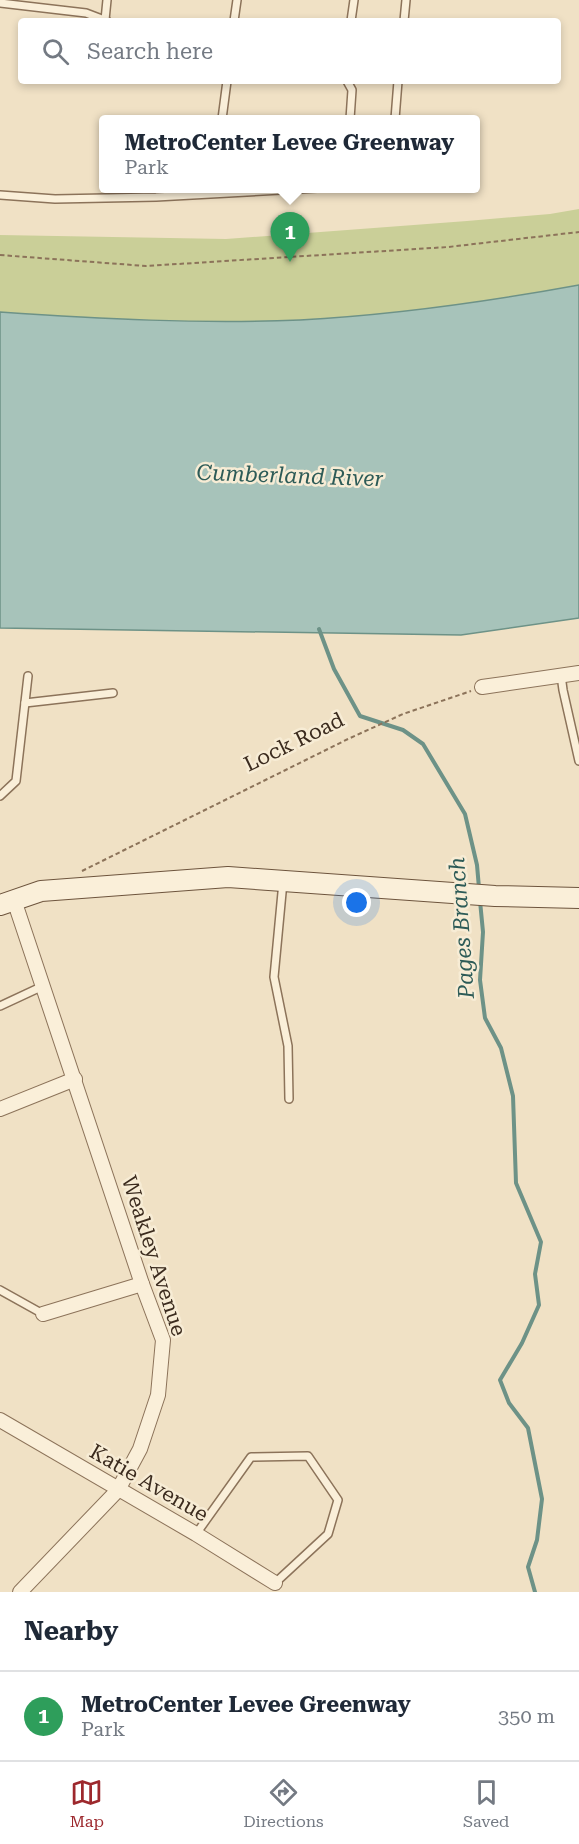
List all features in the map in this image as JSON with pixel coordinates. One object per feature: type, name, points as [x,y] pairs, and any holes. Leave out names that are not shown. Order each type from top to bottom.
[{"type":"street","points":[[482,687],[579,673]]},
{"type":"street","points":[[7,902],[42,891],[228,877],[370,888],[572,898]]},
{"type":"street","name":"Weakley Avenue","points":[[7,902],[43,986],[141,1284],[163,1340],[158,1395],[140,1449],[118,1490],[20,1592]]},
{"type":"street","points":[[0,1109],[75,1079]]},
{"type":"street","points":[[43,1314],[141,1284]]},
{"type":"street","name":"Katie Avenue","points":[[0,1420],[196,1534],[275,1583]]},
{"type":"lane","points":[[106,18],[107,0]]},
{"type":"lane","points":[[234,18],[237,0]]},
{"type":"lane","points":[[351,18],[354,0]]},
{"type":"lane","points":[[404,18],[406,0]]},
{"type":"lane","points":[[0,3],[86,13],[100,18]]},
{"type":"lane","points":[[223,115],[227,84]]},
{"type":"lane","points":[[349,84],[352,90],[350,115]]},
{"type":"lane","points":[[395,115],[398,84]]},
{"type":"lane","points":[[0,195],[55,199],[156,197],[195,193]]},
{"type":"lane","points":[[561,675],[562,690],[579,761]]},
{"type":"lane","points":[[0,796],[16,782],[28,676]]},
{"type":"lane","points":[[25,703],[112,693]]},
{"type":"lane","points":[[283,882],[274,977],[288,1046],[289,1099]]},
{"type":"lane","points":[[0,1006],[43,986]]},
{"type":"lane","points":[[0,1290],[43,1314]]},
{"type":"lane","points":[[196,1534],[251,1456],[308,1456],[338,1500],[328,1534],[275,1583]]},
{"type":"path","points":[[0,255],[146,266],[448,247],[579,232]]},
{"type":"path","name":"Lock Road","points":[[81,871],[348,738],[403,714],[482,687]]},
{"type":"green space","points":[[579,209],[579,285],[440,307],[300,320],[150,320],[0,312],[0,235],[226,239],[550,214]]},
{"type":"water","name":"Cumberland River","points":[[579,285],[579,618],[461,635],[0,628],[0,312],[150,320],[300,320],[440,307]]},
{"type":"waterway","name":"Pages Branch","points":[[319,629],[334,669],[360,716],[403,730],[423,744],[465,814],[477,865],[479,888]]},
{"type":"waterway","name":"Pages Branch","points":[[480,901],[483,932],[480,980],[485,1018],[501,1048],[513,1096],[516,1183],[541,1242],[535,1274],[539,1305],[522,1343],[500,1380],[509,1403],[528,1428],[542,1499],[537,1540],[528,1567],[535,1592]]},
{"type":"place","name":"MetroCenter Levee Greenway","points":[[290,262]]}]
